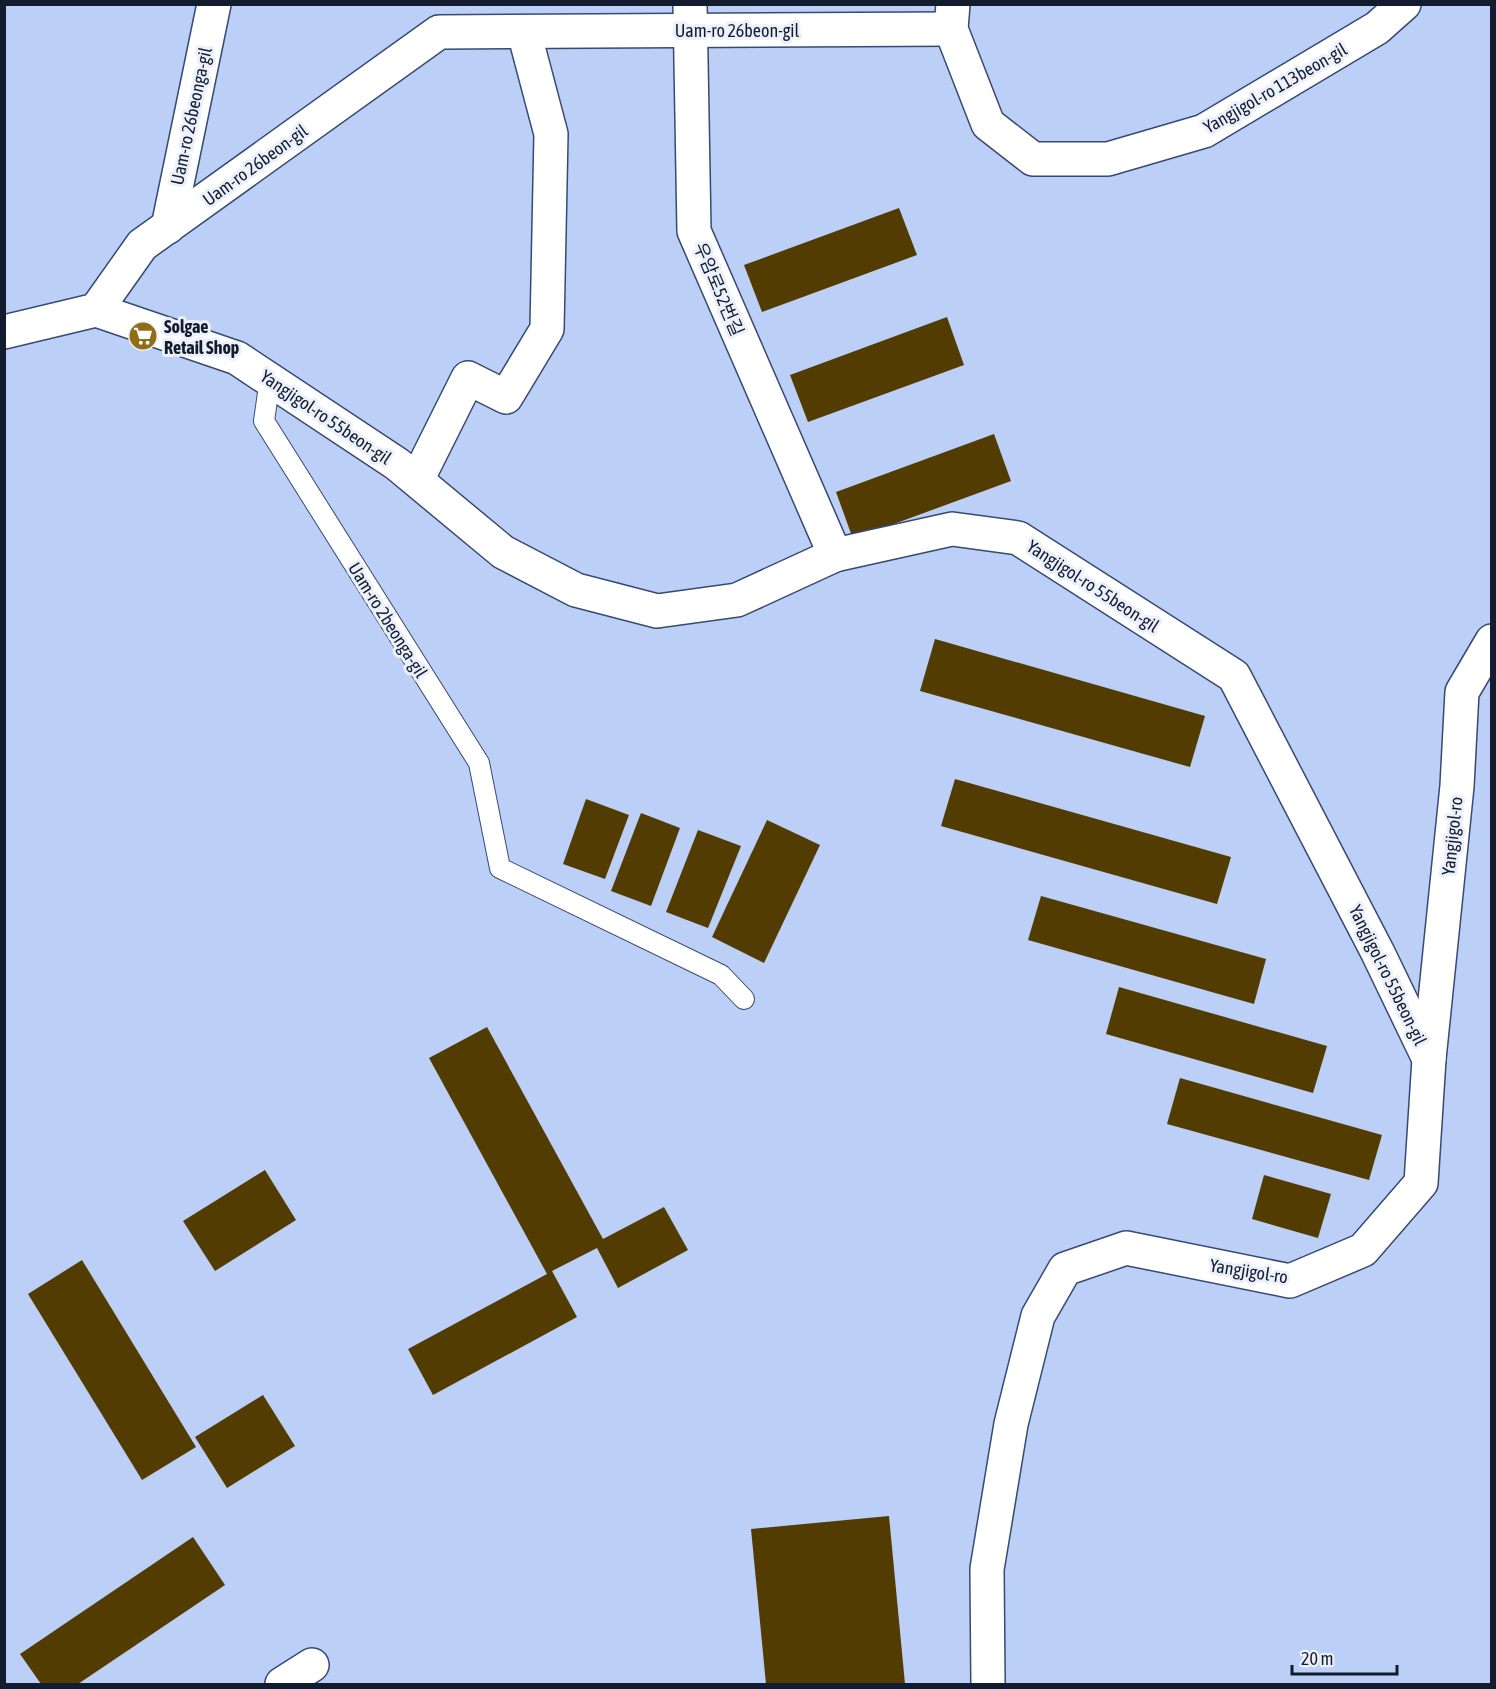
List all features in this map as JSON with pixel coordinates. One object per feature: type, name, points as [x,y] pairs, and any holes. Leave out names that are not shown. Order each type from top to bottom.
[{"type":"street","name":"Uam-ro 26beonga-gil","points":[[168,227],[214,4]]},
{"type":"street","name":"Yangjigol-ro 113beon-gil","points":[[952,17],[988,124],[1033,159],[1108,159],[1204,131],[1377,28],[1404,4]]},
{"type":"street","name":"Uam-ro 26beon-gil","points":[[96,310],[142,245],[439,32],[524,32],[690,18],[952,17]]},
{"type":"street","name":"우암로52번길","points":[[690,18],[694,231],[835,555]]},
{"type":"street","points":[[417,480],[468,378],[506,397],[547,329],[551,134],[524,32]]},
{"type":"street","points":[[4,332],[96,310]]},
{"type":"street","name":"Yangjigol-ro 55beon-gil","points":[[96,310],[237,358],[397,464],[503,552],[576,590],[657,610],[737,600],[835,555],[952,529],[1018,538],[1234,676],[1378,953],[1429,1059]]},
{"type":"street","name":"Yangjigol-ro","points":[[988,1684],[987,1569],[1011,1424],[1038,1316],[1065,1269],[1126,1248],[1290,1281],[1363,1250],[1421,1183],[1429,1059],[1457,786],[1462,692],[1491,641]]},
{"type":"street","points":[[282,1684],[312,1665]]},
{"type":"lane","name":"Uam-ro 2beonga-gil","points":[[270,379],[264,421],[478,763],[500,868],[721,975],[744,999]]},
{"type":"building","points":[[899,208],[917,255],[762,312],[744,265]]},
{"type":"building","points":[[947,317],[964,365],[808,422],[790,375]]},
{"type":"building","points":[[994,434],[1011,481],[853,539],[836,492]]},
{"type":"building","points":[[935,639],[1205,716],[1190,767],[920,691]]},
{"type":"building","points":[[955,779],[1231,857],[1217,904],[941,826]]},
{"type":"building","points":[[586,799],[629,815],[605,879],[563,864]]},
{"type":"building","points":[[641,813],[680,828],[651,906],[611,891]]},
{"type":"building","points":[[767,820],[820,845],[764,963],[712,937]]},
{"type":"building","points":[[698,830],[741,846],[708,928],[666,912]]},
{"type":"building","points":[[1041,896],[1266,959],[1254,1004],[1028,940]]},
{"type":"building","points":[[1119,987],[1327,1046],[1313,1093],[1106,1034]]},
{"type":"building","points":[[487,1027],[603,1239],[664,1207],[688,1250],[618,1288],[597,1248],[552,1271],[577,1317],[433,1395],[408,1349],[547,1274],[429,1058]]},
{"type":"building","points":[[1180,1078],[1382,1135],[1369,1180],[1167,1124]]},
{"type":"building","points":[[265,1170],[296,1220],[215,1271],[183,1221]]},
{"type":"building","points":[[1264,1175],[1331,1194],[1318,1238],[1252,1219]]},
{"type":"building","points":[[82,1260],[196,1447],[142,1480],[28,1294]]},
{"type":"building","points":[[263,1395],[295,1446],[227,1488],[195,1437]]},
{"type":"building","points":[[889,1516],[905,1684],[766,1684],[751,1529]]},
{"type":"building","points":[[193,1537],[225,1585],[78,1684],[41,1684],[20,1654]]},
{"type":"place","name":"Solgae Retail Shop","points":[[143,336]]}]
